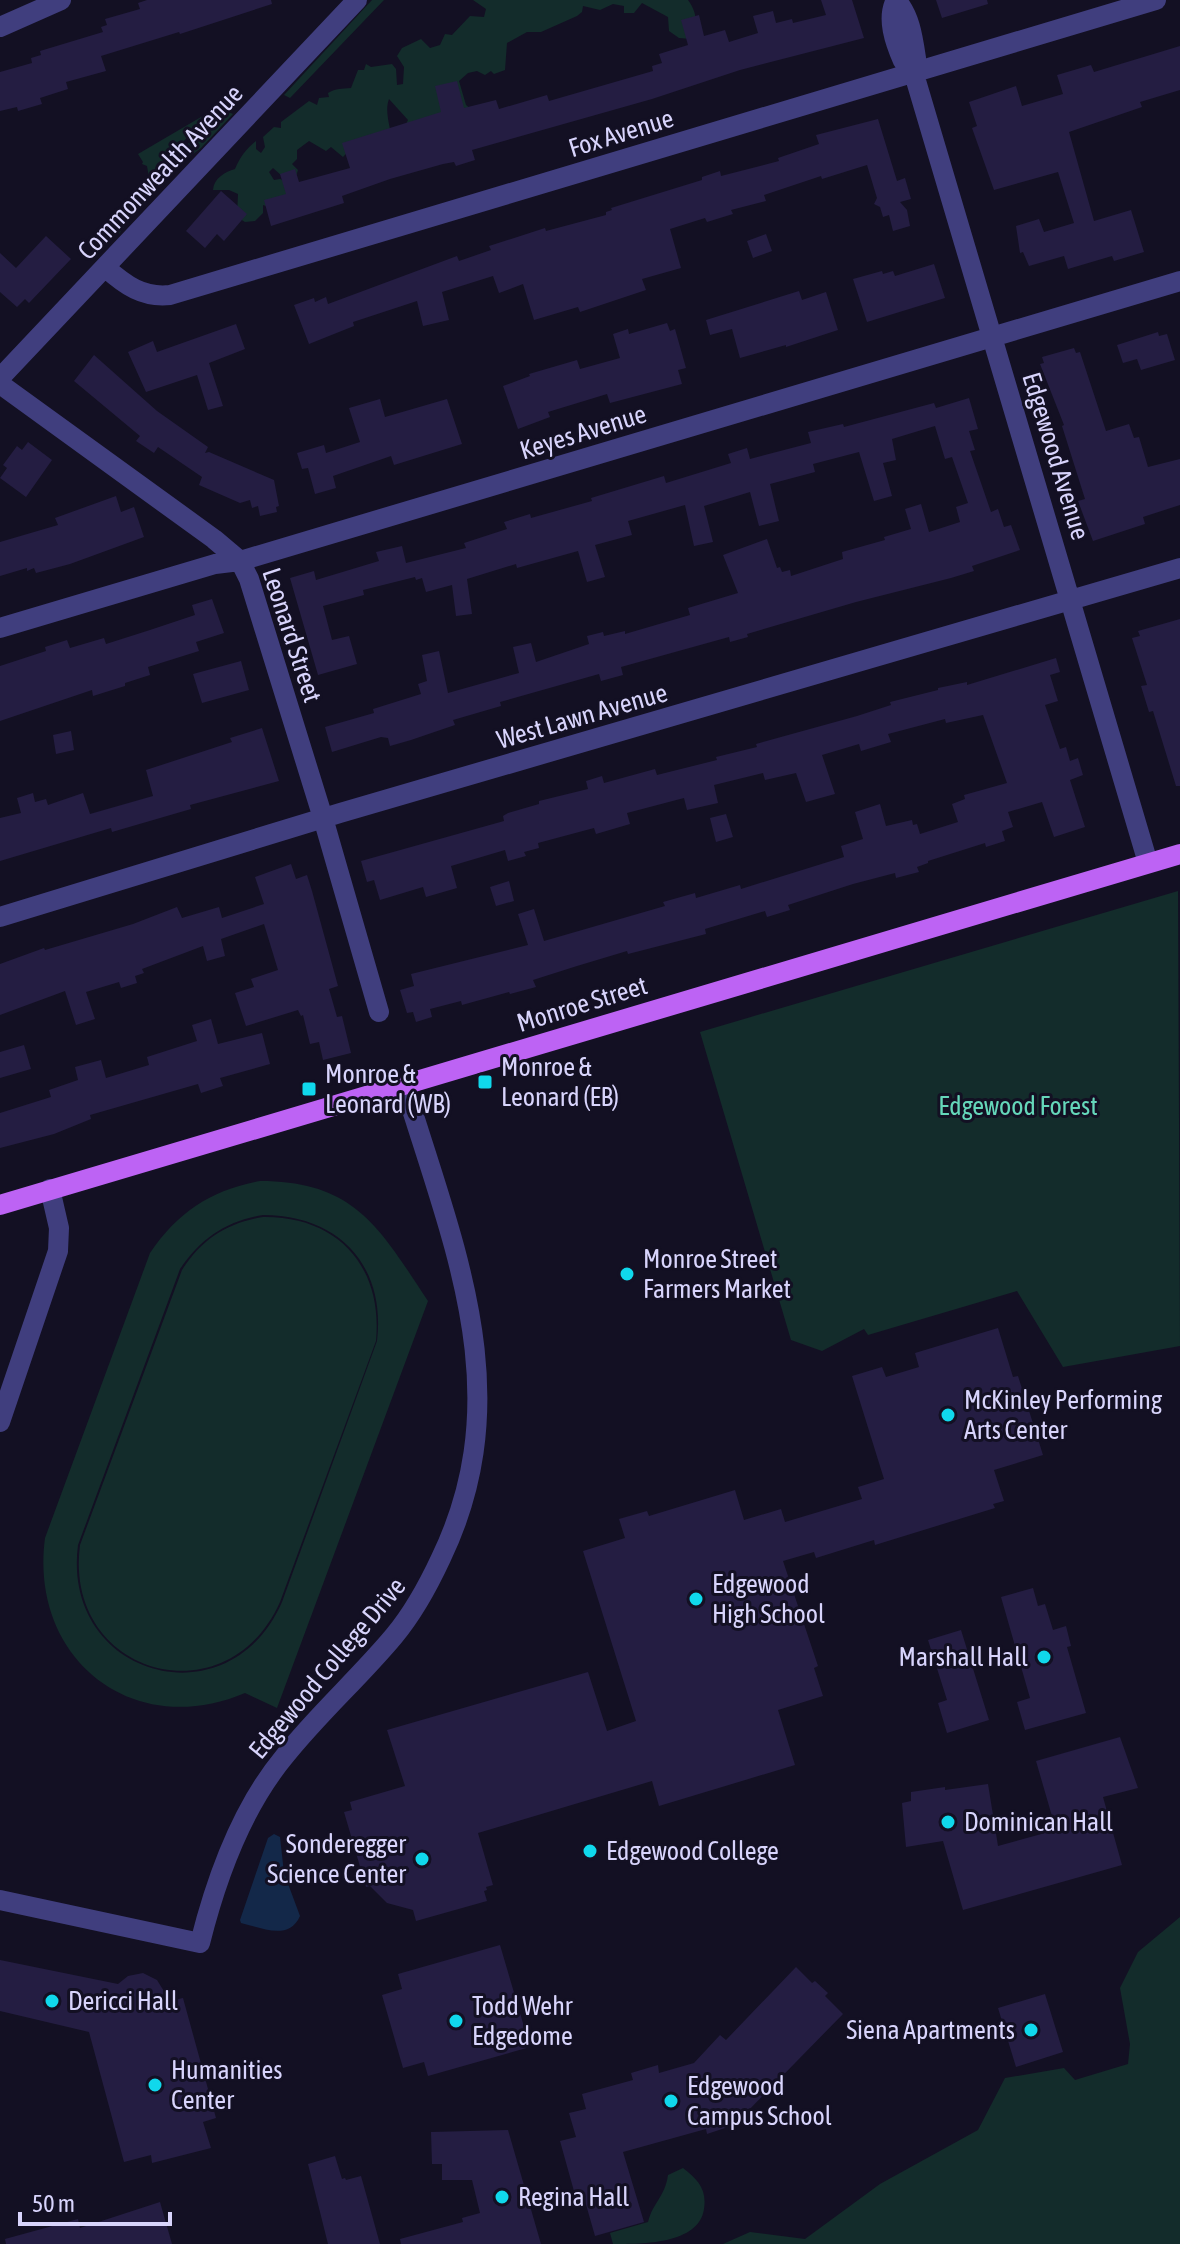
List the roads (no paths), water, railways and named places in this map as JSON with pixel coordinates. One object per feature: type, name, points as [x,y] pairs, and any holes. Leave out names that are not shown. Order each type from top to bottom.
[{"type":"main road","name":"Monroe Street","points":[[0,1205],[1180,854]]},
{"type":"street","points":[[0,27],[61,0]]},
{"type":"street","name":"Commonwealth Avenue","points":[[0,378],[357,0]]},
{"type":"street","name":"Edgewood Avenue","points":[[896,0],[891,10],[899,52],[913,70],[1148,863]]},
{"type":"street","name":"Fox Avenue","points":[[106,268],[135,290],[151,295],[170,295],[913,70],[1156,0]]},
{"type":"street","name":"Keyes Avenue","points":[[0,628],[215,564],[240,561],[1180,281]]},
{"type":"street","name":"Leonard Street","points":[[0,384],[240,561],[249,579],[323,818],[379,1012]]},
{"type":"street","name":"West Lawn Avenue","points":[[0,917],[323,818],[1180,568]]},
{"type":"street","name":"Edgewood College Drive","points":[[0,1900],[200,1943],[233,1843],[266,1781],[308,1728],[395,1635],[425,1592],[461,1513],[477,1439],[479,1398],[474,1333],[463,1282],[404,1084]]},
{"type":"street","points":[[0,1422],[58,1251],[59,1228],[50,1189]]},
{"type":"water","points":[[274,1834],[280,1837],[284,1873],[300,1916],[295,1924],[282,1931],[258,1928],[240,1920],[268,1838]]},
{"type":"place","name":"Monroe & Leonard (EB)","points":[[485,1082]]},
{"type":"place","name":"Monroe & Leonard (WB)","points":[[309,1089]]},
{"type":"place","name":"Monroe Street Farmers Market","points":[[627,1274]]},
{"type":"place","name":"McKinley Performing Arts Center","points":[[948,1415]]},
{"type":"place","name":"Edgewood High School","points":[[696,1599]]},
{"type":"place","name":"Marshall Hall","points":[[1044,1657]]},
{"type":"place","name":"Dominican Hall","points":[[948,1822]]},
{"type":"place","name":"Edgewood College","points":[[590,1851]]},
{"type":"place","name":"Sonderegger Science Center","points":[[422,1859]]},
{"type":"place","name":"Dericci Hall","points":[[52,2001]]},
{"type":"place","name":"Todd Wehr Edgedome","points":[[456,2021]]},
{"type":"place","name":"Siena Apartments","points":[[1031,2030]]},
{"type":"place","name":"Humanities Center","points":[[155,2085]]},
{"type":"place","name":"Edgewood Campus School","points":[[671,2101]]},
{"type":"place","name":"Regina Hall","points":[[502,2197]]},
{"type":"park label","name":"Edgewood Forest","points":[[1018,1106]]}]
